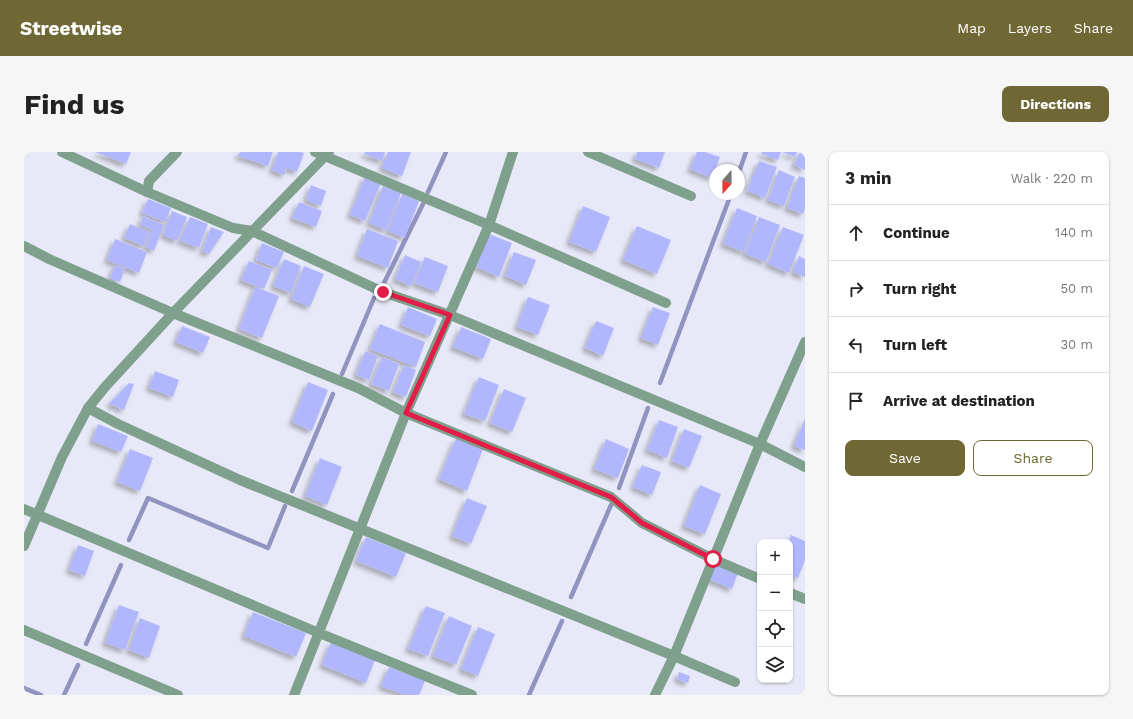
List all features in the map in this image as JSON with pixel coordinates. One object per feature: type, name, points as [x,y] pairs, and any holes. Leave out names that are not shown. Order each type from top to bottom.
[{"type":"street","points":[[62,152],[147,192],[233,228],[252,231],[383,292],[450,315],[760,444],[805,467]]},
{"type":"street","points":[[147,192],[149,181],[177,152]]},
{"type":"street","points":[[315,152],[327,154],[666,303]]},
{"type":"street","points":[[294,695],[406,413],[489,225],[514,152]]},
{"type":"street","points":[[588,152],[691,196]]},
{"type":"street","points":[[24,546],[62,457],[88,408],[105,387],[173,313],[327,154]]},
{"type":"street","points":[[24,246],[49,259],[173,313],[358,388],[406,413],[611,497],[642,523],[713,559],[757,578]]},
{"type":"street","points":[[656,695],[674,656],[760,444],[805,342]]},
{"type":"street","points":[[88,408],[118,424],[240,480],[735,682]]},
{"type":"street","points":[[24,509],[319,633],[472,695]]},
{"type":"street","points":[[793,594],[805,599]]},
{"type":"street","points":[[24,630],[178,695]]},
{"type":"building","points":[[95,152],[131,152],[126,164]]},
{"type":"building","points":[[240,152],[273,152],[268,166],[238,156]]},
{"type":"building","points":[[278,152],[304,153],[297,172],[287,168],[284,175],[272,170]]},
{"type":"building","points":[[365,152],[385,152],[382,161],[364,154]]},
{"type":"building","points":[[388,152],[411,152],[402,176],[382,168]]},
{"type":"building","points":[[637,152],[665,152],[659,168],[635,159]]},
{"type":"building","points":[[697,152],[705,152],[720,157],[717,164],[709,164],[709,177],[690,169]]},
{"type":"building","points":[[762,152],[781,152],[778,160],[761,154]]},
{"type":"building","points":[[782,152],[797,152],[795,157]]},
{"type":"building","points":[[800,152],[805,152],[805,170],[794,165]]},
{"type":"building","points":[[759,161],[777,167],[765,198],[747,191]]},
{"type":"building","points":[[779,170],[795,177],[784,206],[768,200]]},
{"type":"building","points":[[365,176],[381,183],[365,221],[350,215]]},
{"type":"building","points":[[799,176],[805,178],[805,209],[803,214],[787,208]]},
{"type":"building","points":[[311,185],[326,191],[321,206],[306,200]]},
{"type":"building","points":[[383,186],[401,193],[386,230],[369,223]]},
{"type":"building","points":[[402,194],[419,201],[405,238],[388,231]]},
{"type":"building","points":[[148,199],[171,208],[165,222],[142,213]]},
{"type":"building","points":[[299,202],[322,211],[316,227],[292,218]]},
{"type":"building","points":[[583,206],[610,217],[596,252],[569,242]]},
{"type":"building","points":[[737,208],[757,216],[744,252],[723,244]]},
{"type":"building","points":[[172,211],[187,217],[177,241],[163,235]]},
{"type":"building","points":[[143,216],[164,225],[154,251],[146,247],[152,230],[140,225]]},
{"type":"building","points":[[190,217],[208,224],[199,248],[180,241]]},
{"type":"building","points":[[759,217],[780,225],[766,262],[745,254]]},
{"type":"building","points":[[130,224],[150,232],[144,246],[124,238]]},
{"type":"building","points":[[637,226],[671,240],[657,274],[623,260]]},
{"type":"building","points":[[211,227],[224,232],[209,254],[202,251]]},
{"type":"building","points":[[783,227],[804,235],[789,273],[768,264]]},
{"type":"building","points":[[367,229],[398,241],[388,268],[357,256]]},
{"type":"building","points":[[489,234],[512,243],[499,277],[476,267]]},
{"type":"building","points":[[115,239],[147,252],[139,273],[107,260]]},
{"type":"building","points":[[262,243],[284,252],[277,268],[256,260]]},
{"type":"building","points":[[514,252],[536,260],[526,285],[505,276]]},
{"type":"building","points":[[405,255],[421,262],[411,286],[395,279]]},
{"type":"building","points":[[799,256],[805,259],[805,277],[793,272]]},
{"type":"building","points":[[425,257],[448,266],[438,292],[414,283]]},
{"type":"building","points":[[284,259],[301,266],[291,293],[273,286]]},
{"type":"building","points":[[249,261],[272,270],[264,289],[241,280]]},
{"type":"building","points":[[115,265],[125,269],[120,282],[110,278]]},
{"type":"building","points":[[304,266],[324,274],[310,307],[291,299]]},
{"type":"building","points":[[255,287],[279,296],[262,338],[239,329]]},
{"type":"building","points":[[528,297],[550,305],[538,335],[517,327]]},
{"type":"building","points":[[408,307],[437,319],[430,336],[401,325]]},
{"type":"building","points":[[653,307],[670,313],[658,345],[641,338]]},
{"type":"building","points":[[596,321],[614,328],[603,356],[585,348]]},
{"type":"building","points":[[380,324],[425,342],[416,367],[370,349]]},
{"type":"building","points":[[182,326],[210,337],[203,353],[176,342]]},
{"type":"building","points":[[461,327],[491,339],[483,359],[453,347]]},
{"type":"building","points":[[365,351],[378,356],[369,380],[356,375]]},
{"type":"building","points":[[382,357],[399,364],[389,391],[371,384]]},
{"type":"building","points":[[404,365],[416,370],[406,397],[393,392]]},
{"type":"building","points":[[155,371],[179,380],[173,397],[149,388]]},
{"type":"building","points":[[479,377],[499,385],[485,421],[464,414]]},
{"type":"building","points":[[308,382],[328,390],[312,431],[292,422]]},
{"type":"building","points":[[129,383],[134,384],[124,410],[109,404]]},
{"type":"building","points":[[504,389],[526,398],[512,432],[490,423]]},
{"type":"building","points":[[805,418],[805,450],[794,446]]},
{"type":"building","points":[[659,420],[678,427],[667,458],[647,450]]},
{"type":"building","points":[[98,424],[128,436],[121,452],[92,441]]},
{"type":"building","points":[[684,429],[702,436],[689,468],[672,461]]},
{"type":"building","points":[[456,438],[483,449],[467,491],[439,479]]},
{"type":"building","points":[[606,439],[629,449],[618,478],[594,469]]},
{"type":"building","points":[[130,449],[153,458],[140,491],[117,482]]},
{"type":"building","points":[[320,458],[342,467],[327,505],[305,496]]},
{"type":"building","points":[[642,465],[661,472],[652,495],[633,487]]},
{"type":"building","points":[[700,485],[721,494],[705,534],[684,526]]},
{"type":"building","points":[[467,498],[487,506],[471,544],[452,536]]},
{"type":"building","points":[[791,535],[805,541],[805,560],[798,578],[793,576],[793,539],[789,539]]},
{"type":"building","points":[[366,537],[406,553],[396,577],[356,561]]},
{"type":"building","points":[[78,545],[94,551],[85,576],[69,570]]},
{"type":"building","points":[[715,561],[739,570],[732,589],[708,579]]},
{"type":"building","points":[[119,605],[139,612],[125,650],[105,643]]},
{"type":"building","points":[[426,606],[445,613],[428,656],[408,649]]},
{"type":"building","points":[[253,612],[306,633],[296,657],[244,636]]},
{"type":"building","points":[[449,616],[472,626],[456,665],[433,656]]},
{"type":"building","points":[[140,618],[160,626],[149,658],[129,650]]},
{"type":"building","points":[[478,627],[495,634],[478,676],[461,669]]},
{"type":"building","points":[[331,642],[375,660],[366,683],[322,665]]},
{"type":"building","points":[[389,667],[425,681],[419,695],[405,695],[381,686]]},
{"type":"building","points":[[679,672],[690,676],[688,683],[677,679]]},
{"type":"waterway","points":[[428,192],[446,152]]},
{"type":"waterway","points":[[742,164],[746,152]]},
{"type":"waterway","points":[[660,383],[729,200]]},
{"type":"waterway","points":[[384,283],[423,204]]},
{"type":"waterway","points":[[342,374],[374,298]]},
{"type":"waterway","points":[[292,491],[333,394]]},
{"type":"waterway","points":[[619,488],[648,408]]},
{"type":"waterway","points":[[129,540],[148,498],[268,548],[285,506]]},
{"type":"waterway","points":[[571,597],[611,505]]},
{"type":"waterway","points":[[86,644],[121,565]]},
{"type":"waterway","points":[[529,695],[562,621]]},
{"type":"waterway","points":[[64,695],[78,665]]},
{"type":"waterway","points":[[24,688],[41,695]]},
{"type":"route","points":[[383,292],[450,315],[406,413],[611,497],[642,523],[713,559]]}]
